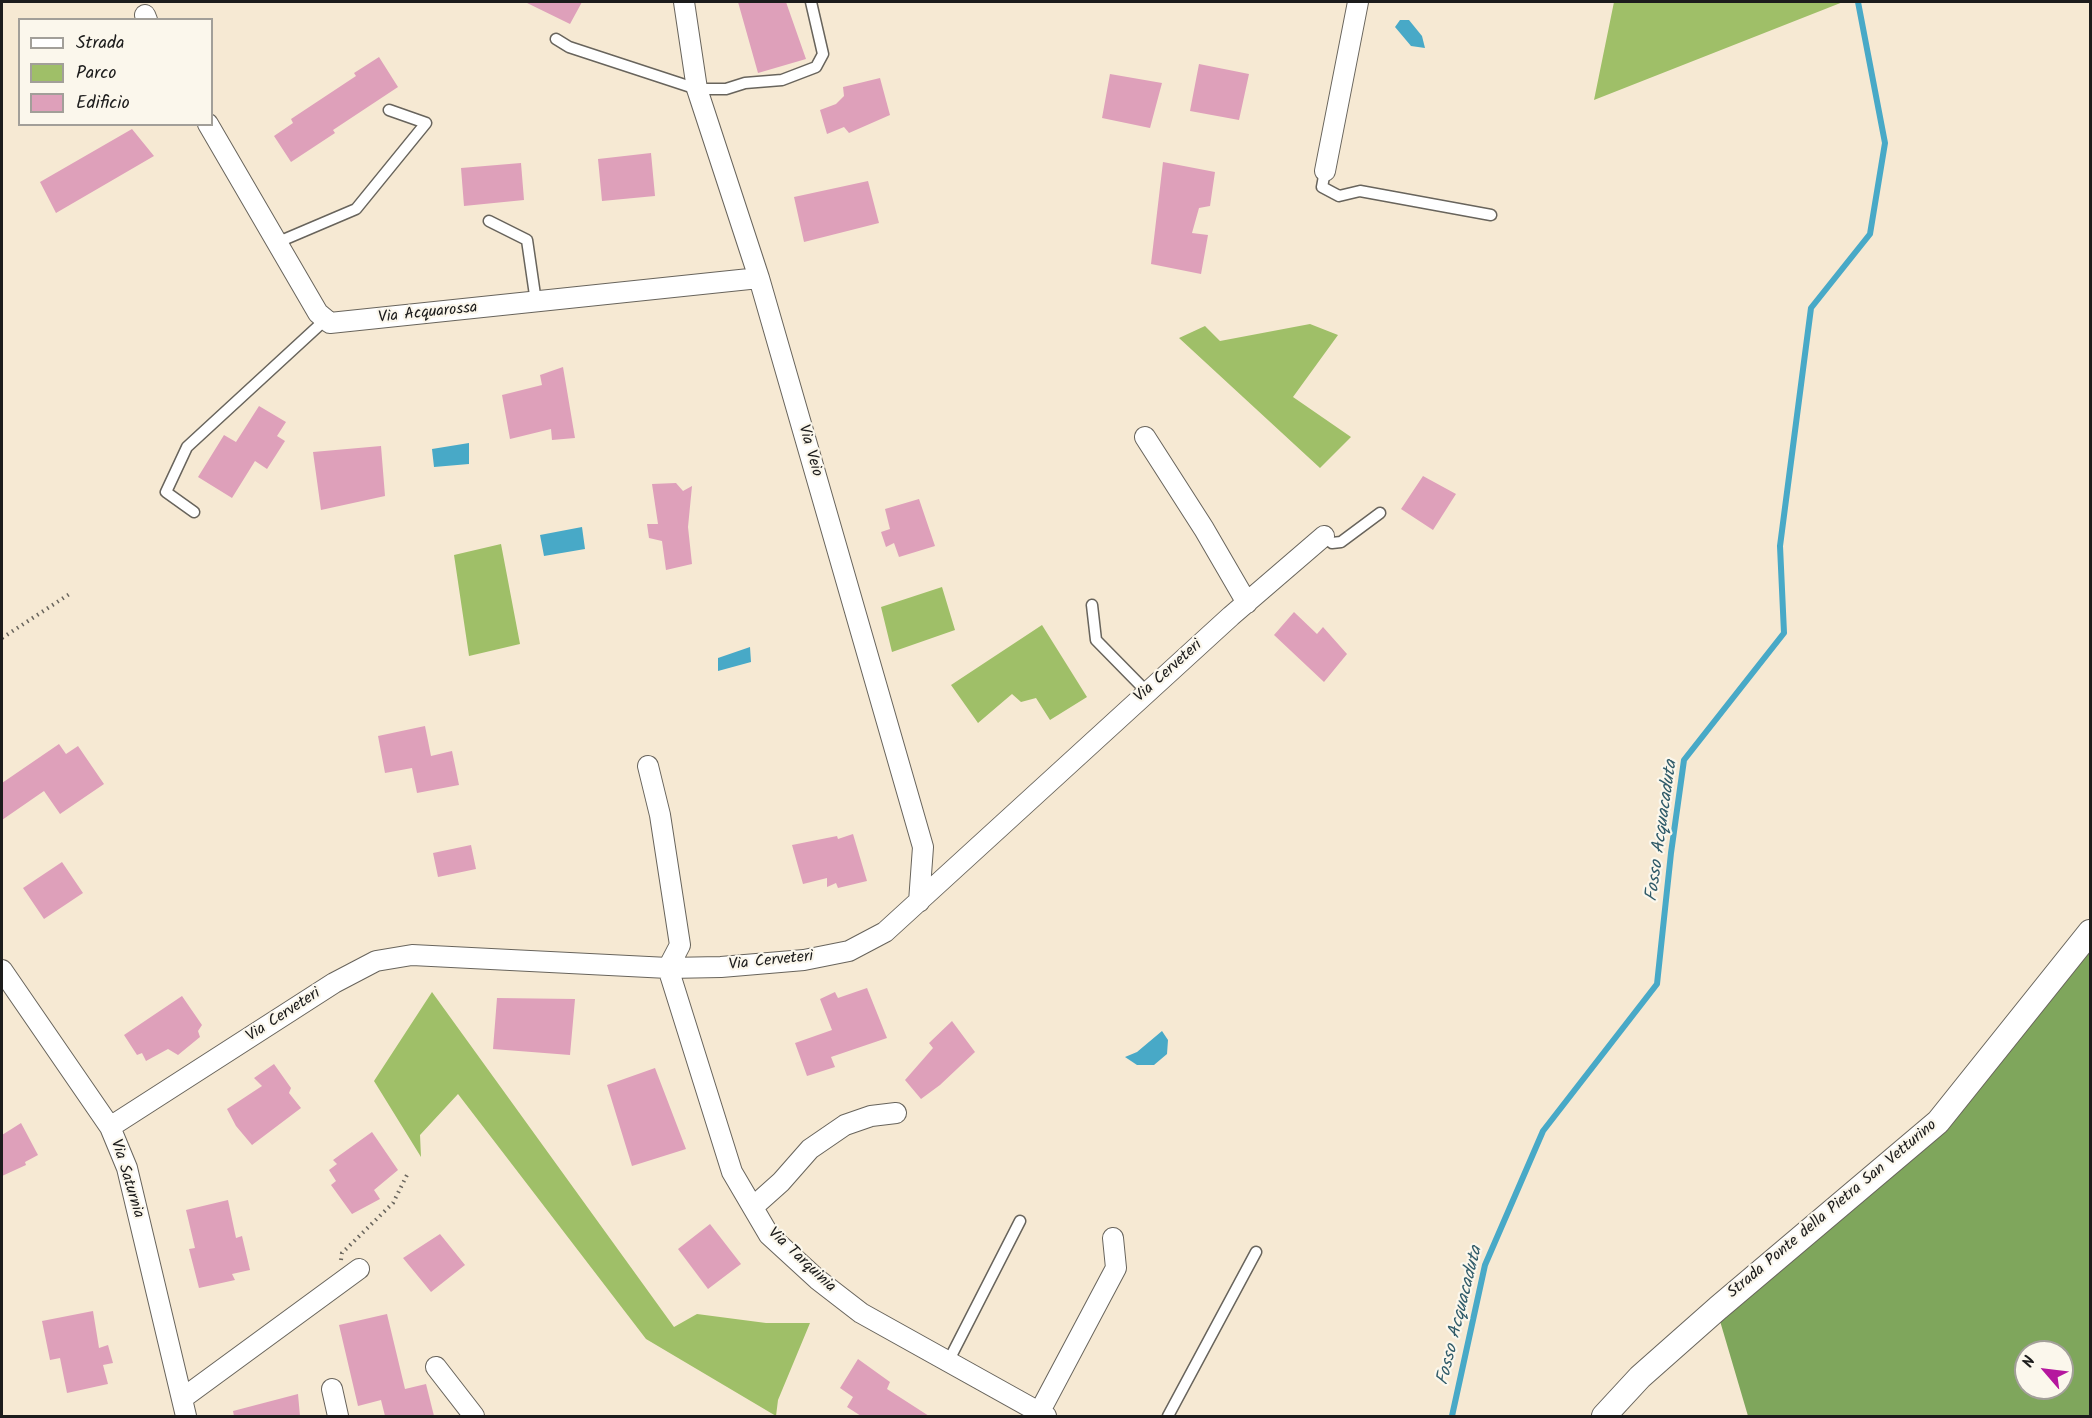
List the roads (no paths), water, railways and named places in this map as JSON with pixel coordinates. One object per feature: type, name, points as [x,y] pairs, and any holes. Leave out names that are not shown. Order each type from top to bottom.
[{"type":"street","name":"Via Veio","points":[[684,2],[697,89],[759,278],[923,847],[919,902]]},
{"type":"street","points":[[1325,171],[1358,2]]},
{"type":"street","points":[[209,126],[276,243],[318,313],[325,320]]},
{"type":"street","name":"Via Acquarossa","points":[[325,320],[330,323],[349,323],[759,278]]},
{"type":"street","points":[[1145,437],[1204,529],[1246,603]]},
{"type":"street","name":"Via Cerveteri","points":[[110,1127],[334,983],[376,961],[412,955],[668,968],[721,967],[804,960],[849,951],[885,932],[1147,692],[1324,536]]},
{"type":"street","points":[[648,766],[660,815],[680,945],[668,968]]},
{"type":"street","name":"Strada Ponte della Pietra San Vetturino","points":[[1604,1416],[1640,1377],[1709,1315],[1938,1122],[2091,933]]},
{"type":"street","name":"Via Tarquinia","points":[[668,968],[732,1172],[769,1235],[817,1279],[861,1313],[1042,1415]]},
{"type":"street","name":"Via Saturnia","points":[[2,970],[110,1127],[127,1168],[184,1407]]},
{"type":"street","points":[[753,1207],[781,1182],[810,1149],[845,1125],[872,1116],[896,1113]]},
{"type":"street","points":[[1042,1415],[1116,1268],[1113,1238]]},
{"type":"street","points":[[184,1407],[359,1269]]},
{"type":"street","points":[[436,1367],[474,1416]]},
{"type":"street","points":[[332,1389],[338,1416]]},
{"type":"lane","points":[[556,39],[569,47],[697,89],[726,89],[745,83],[782,80],[816,67],[823,54],[811,2]]},
{"type":"lane","points":[[276,243],[356,209],[426,123],[389,110]]},
{"type":"lane","points":[[1325,171],[1322,187],[1339,195],[1360,191],[1491,215]]},
{"type":"lane","points":[[489,221],[526,240],[536,302]]},
{"type":"lane","points":[[194,512],[166,492],[187,447],[325,320]]},
{"type":"lane","points":[[1324,536],[1332,543],[1341,542],[1380,513]]},
{"type":"lane","points":[[1092,605],[1096,640],[1147,692]]},
{"type":"lane","points":[[948,1362],[1020,1221]]},
{"type":"lane","points":[[1168,1416],[1256,1252]]},
{"type":"water","points":[[1400,20],[1409,20],[1422,36],[1425,48],[1411,46],[1395,27]]},
{"type":"water","points":[[469,443],[469,464],[434,467],[432,449]]},
{"type":"water","points":[[582,527],[585,549],[544,556],[540,535]]},
{"type":"water","points":[[750,647],[751,662],[718,671],[718,658]]},
{"type":"water","points":[[1162,1031],[1168,1040],[1167,1054],[1154,1065],[1137,1065],[1125,1057],[1137,1052]]},
{"type":"waterway","name":"Fosso Acquacaduta","points":[[1452,1416],[1485,1265],[1543,1131],[1657,984],[1684,760],[1784,633],[1780,546],[1811,308],[1870,234],[1885,143],[1858,2]]}]
